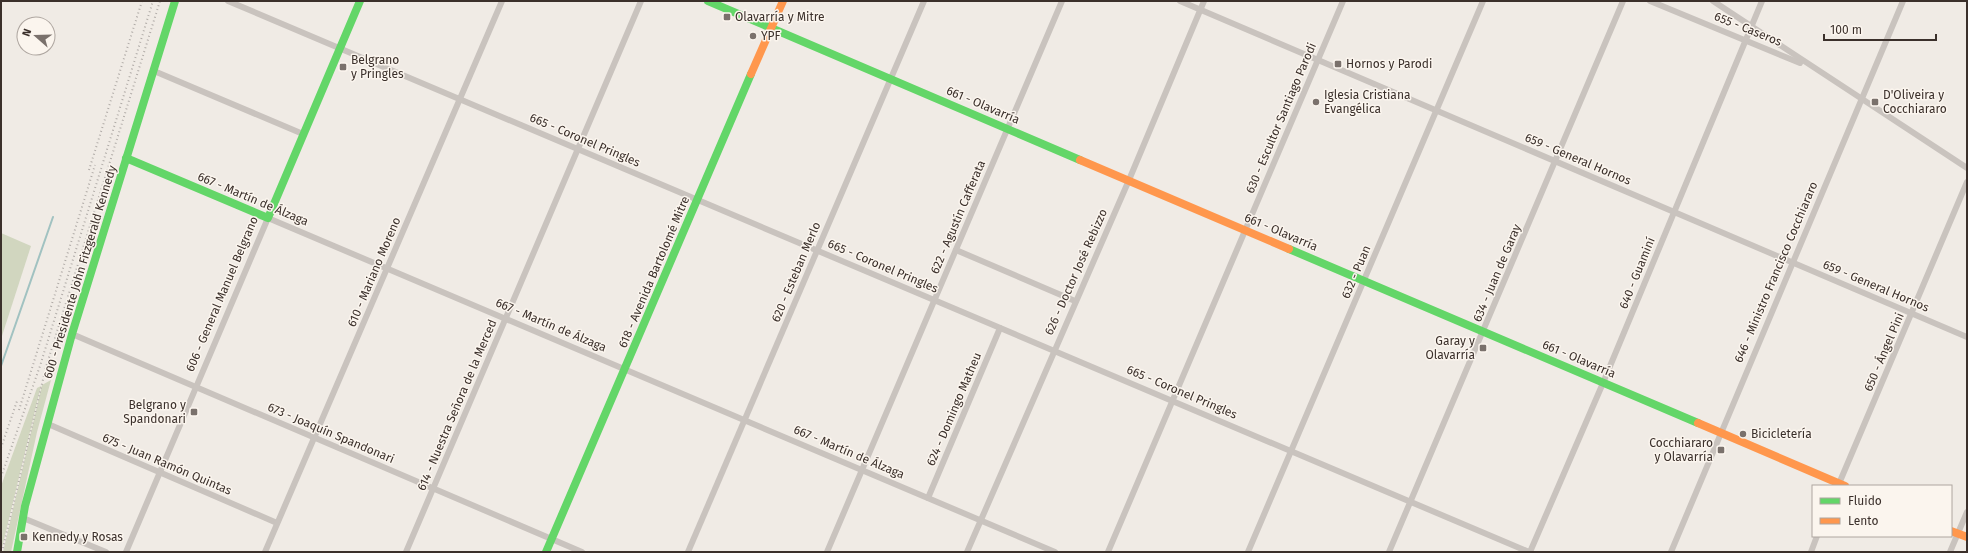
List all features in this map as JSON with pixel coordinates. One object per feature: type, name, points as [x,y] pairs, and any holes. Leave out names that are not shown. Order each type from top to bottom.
[{"type":"street","name":"600 - Presidente John Fitzgerald Kennedy","points":[[17,552],[23,518],[72,334],[175,1]]},
{"type":"street","name":"665 - Coronel Pringles","points":[[228,1],[1530,552]]},
{"type":"street","name":"606 - General Manuel Belgrano","points":[[126,552],[268,218],[302,134],[360,1]]},
{"type":"street","name":"610 - Mariano Moreno","points":[[265,552],[502,1]]},
{"type":"street","name":"614 - Nuestra Señora de la Merced","points":[[406,552],[641,1]]},
{"type":"street","name":"661 - Olavarría","points":[[708,1],[1365,280],[1841,485]]},
{"type":"street","name":"618 - Avenida Bartolomé Mitre","points":[[546,552],[626,370],[783,1]]},
{"type":"street","name":"620 - Esteban Merlo","points":[[688,552],[924,1]]},
{"type":"street","name":"622 - Agustín Cafferata","points":[[827,552],[1062,1]]},
{"type":"street","name":"659 - General Hornos","points":[[1180,1],[1967,337]]},
{"type":"street","name":"626 - Doctor José Rebizzo","points":[[967,552],[1075,300],[1129,180],[1204,1]]},
{"type":"street","name":"630 - Escultor Santiago Parodi","points":[[1108,552],[1343,1]]},
{"type":"street","name":"632 - Puan","points":[[1248,552],[1437,112],[1483,1]]},
{"type":"street","name":"634 - Juan de Garay","points":[[1389,552],[1623,1]]},
{"type":"street","name":"655 - Caseros","points":[[1650,1],[1815,69]]},
{"type":"street","points":[[1713,1],[1967,168]]},
{"type":"street","name":"640 - Guaminí","points":[[1530,552],[1603,383],[1762,1]]},
{"type":"street","name":"646 - Ministro Francisco Cocchiararo","points":[[1671,552],[1903,1]]},
{"type":"street","points":[[154,71],[302,134]]},
{"type":"street","name":"667 - Martín de Álzaga","points":[[126,158],[1055,552]]},
{"type":"street","name":"650 - Ángel Pini","points":[[1841,485],[1967,182]]},
{"type":"street","points":[[956,250],[1075,300]]},
{"type":"street","name":"624 - Domingo Matheu","points":[[928,498],[1000,328]]},
{"type":"street","name":"673 - Joaquín Spandonari","points":[[72,334],[582,552]]},
{"type":"street","name":"675 - Juan Ramón Quintas","points":[[48,424],[277,523]]},
{"type":"street","points":[[1950,552],[1954,532],[1967,512]]},
{"type":"street","points":[[23,518],[106,552]]},
{"type":"street","points":[[1954,532],[1967,537]]},
{"type":"street","points":[[1811,552],[1817,537]]},
{"type":"green space","points":[[1,233],[31,246],[1,339]]},
{"type":"green space","points":[[51,380],[37,432],[11,552],[3,552],[42,385]]},
{"type":"green space","points":[[41,386],[1,552],[1,486],[37,388]]},
{"type":"waterway","points":[[1,366],[53,217]]},
{"type":"railway","points":[[89,170],[142,1]]},
{"type":"railway","points":[[1,477],[40,366],[153,1]]},
{"type":"railway","points":[[2,552],[46,367],[160,1]]},
{"type":"railway","points":[[19,410],[95,165]]},
{"type":"railway","points":[[1,448],[17,401]]},
{"type":"traffic: fast","points":[[17,552],[25,506],[72,334],[175,1]]},
{"type":"traffic: fast","points":[[126,158],[268,218],[360,1]]},
{"type":"traffic: fast","points":[[708,1],[1080,160]]},
{"type":"traffic: fast","points":[[546,552],[751,74]]},
{"type":"traffic: fast","points":[[1289,249],[1698,423]]},
{"type":"traffic: slow","points":[[751,74],[783,1]]},
{"type":"traffic: slow","points":[[1080,160],[1289,249]]},
{"type":"traffic: slow","points":[[1698,423],[1843,485]]},
{"type":"traffic: slow","points":[[1952,531],[1967,537]]},
{"type":"place","name":"Olavarría y Mitre","points":[[727,17]]},
{"type":"place","name":"YPF","points":[[753,36]]},
{"type":"place","name":"Hornos y Parodi","points":[[1338,64]]},
{"type":"place","name":"Belgrano y Pringles","points":[[343,67]]},
{"type":"place","name":"Iglesia Cristiana Evangélica","points":[[1316,102]]},
{"type":"place","name":"D'Oliveira y Cocchiararo","points":[[1875,102]]},
{"type":"place","name":"Garay y Olavarría","points":[[1483,348]]},
{"type":"place","name":"Belgrano y Spandonari","points":[[194,412]]},
{"type":"place","name":"Bicicletería","points":[[1743,434]]},
{"type":"place","name":"Cocchiararo y Olavarría","points":[[1721,450]]},
{"type":"place","name":"Kennedy y Rosas","points":[[24,537]]}]
